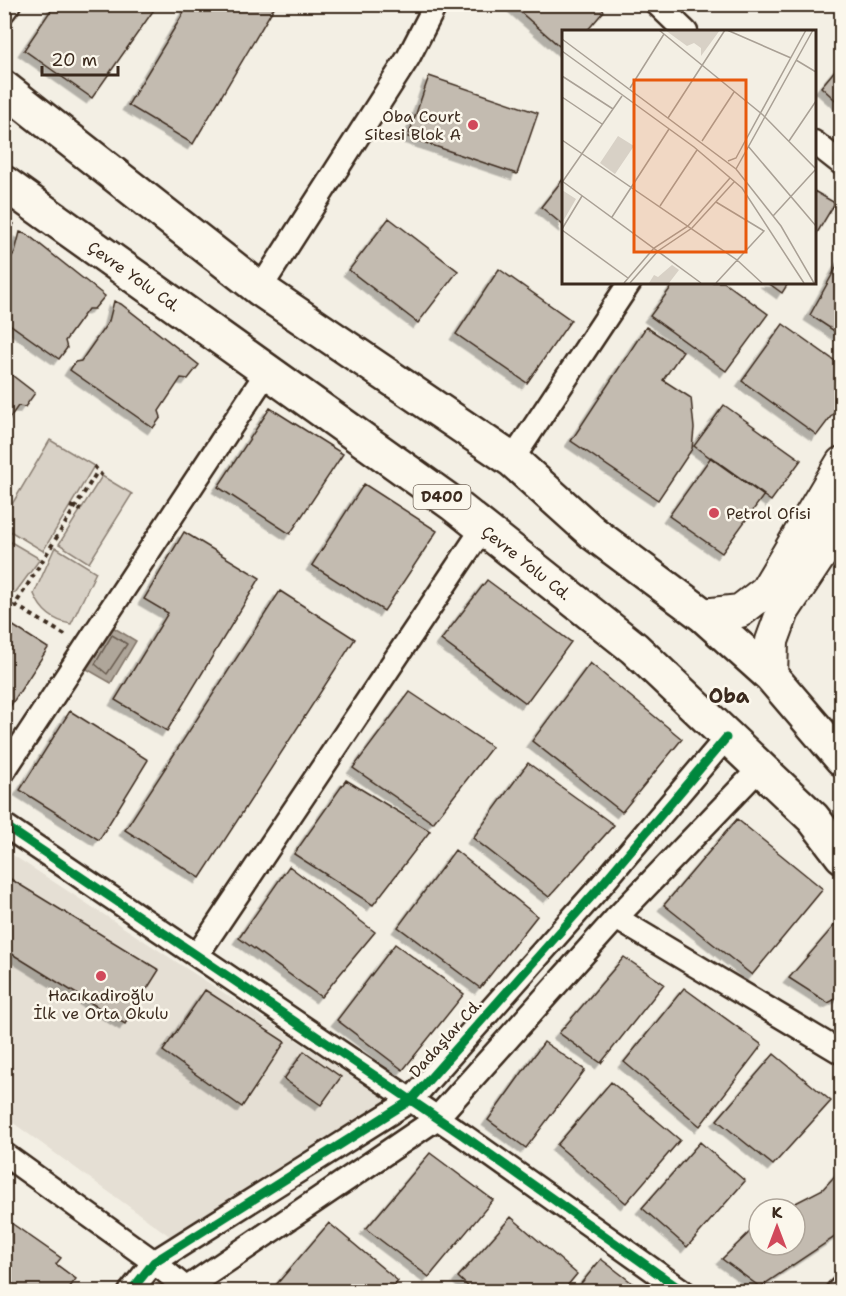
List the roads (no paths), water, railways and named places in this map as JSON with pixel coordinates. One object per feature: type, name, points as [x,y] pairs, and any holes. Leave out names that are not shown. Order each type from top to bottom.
[{"type":"highway","points":[[4,88],[260,289],[512,460],[594,533],[703,615],[771,676],[842,759]]},
{"type":"highway","name":"Çevre Yolu Cd.","points":[[4,183],[483,528],[634,648],[726,738],[813,818],[842,856]]},
{"type":"street","points":[[4,11],[9,4]]},
{"type":"street","points":[[260,289],[408,58],[436,4]]},
{"type":"street","points":[[657,4],[684,30]]},
{"type":"street","points":[[816,144],[842,164]]},
{"type":"street","points":[[512,460],[629,284]]},
{"type":"street","points":[[4,771],[267,372]]},
{"type":"street","points":[[703,615],[740,611],[766,591],[842,463]]},
{"type":"street","points":[[771,676],[772,641],[783,611],[842,522]]},
{"type":"street","points":[[197,955],[483,528]]},
{"type":"street","name":"Dadaşlar Cd.","points":[[130,1292],[154,1262],[411,1100],[598,889],[726,738]]},
{"type":"street","points":[[4,1154],[154,1262],[185,1290],[436,1119],[616,918],[759,769]]},
{"type":"street","points":[[4,825],[464,1136],[684,1292]]},
{"type":"street","points":[[616,918],[842,1053]]},
{"type":"street","points":[[837,1292],[842,1287]]},
{"type":"water","points":[[111,626],[136,641],[111,683],[85,668]]},
{"type":"place","name":"Oba Court Sitesi Blok A","points":[[473,125]]},
{"type":"place","name":"Petrol Ofisi","points":[[714,513]]},
{"type":"place","name":"Hacıkadiroğlu İlk ve Orta Okulu","points":[[101,976]]},
{"type":"district","name":"Oba","points":[[729,696]]}]
